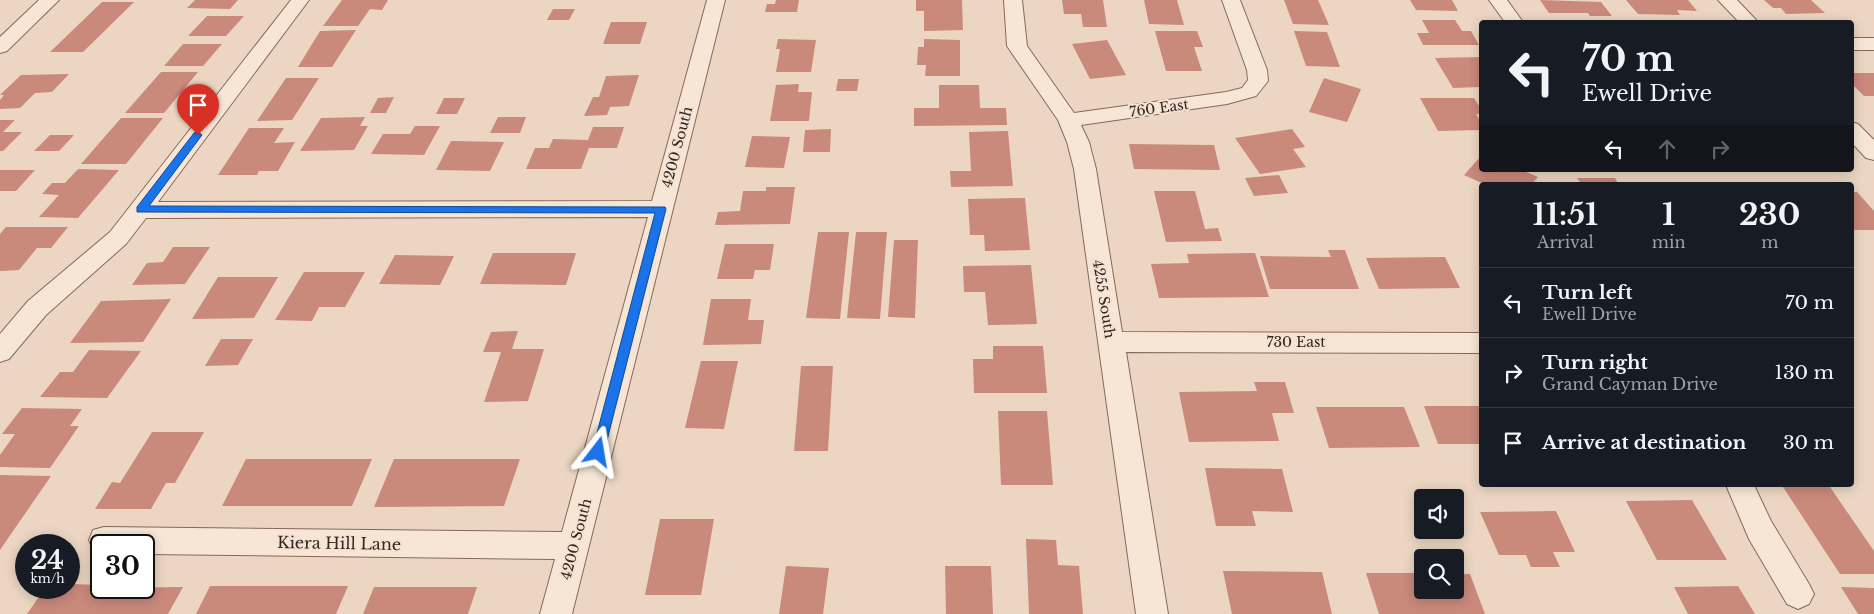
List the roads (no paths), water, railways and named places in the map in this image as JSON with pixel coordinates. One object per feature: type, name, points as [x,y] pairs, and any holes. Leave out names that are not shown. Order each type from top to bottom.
[{"type":"street","points":[[0,47],[50,0]]},
{"type":"street","points":[[0,352],[37,308],[118,238],[300,0]]},
{"type":"street","name":"4200 South","points":[[556,614],[716,0]]},
{"type":"street","name":"4255 South","points":[[1013,0],[1017,46],[1068,120],[1078,142],[1084,170],[1152,614]]},
{"type":"street","name":"760 East","points":[[1068,120],[1226,98],[1248,92],[1258,81],[1257,70],[1231,0]]},
{"type":"street","points":[[1498,0],[1513,20]]},
{"type":"street","points":[[1727,0],[1747,20]]},
{"type":"street","points":[[1854,44],[1874,44]]},
{"type":"street","points":[[1854,133],[1874,153]]},
{"type":"street","points":[[141,210],[661,209]]},
{"type":"street","name":"730 East","points":[[1110,342],[1479,343]]},
{"type":"street","points":[[1741,487],[1760,530],[1798,594]]},
{"type":"street","name":"Kiera Hill Lane","points":[[155,541],[574,546]]}]
